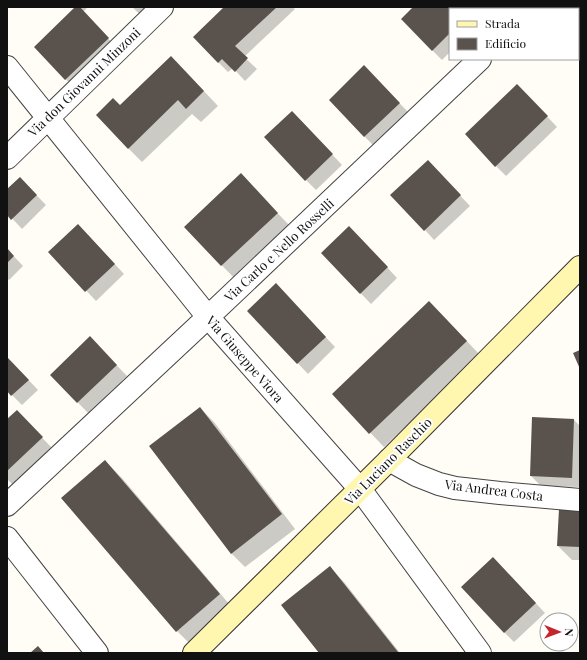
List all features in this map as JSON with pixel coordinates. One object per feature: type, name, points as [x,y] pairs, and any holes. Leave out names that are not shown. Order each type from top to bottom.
[{"type":"street","name":"Via don Giovanni Minzoni","points":[[7,158],[162,7]]},
{"type":"street","name":"Via Carlo e Nello Rosselli","points":[[7,505],[479,60]]},
{"type":"street","name":"Via Giuseppe Viora","points":[[7,68],[208,317],[360,489],[480,653]]},
{"type":"street","name":"Via Luciano Raschio","points":[[194,653],[389,460],[580,267]]},
{"type":"street","name":"Via Andrea Costa","points":[[389,460],[416,475],[439,484],[455,488],[580,500]]},
{"type":"street","points":[[7,538],[97,653]]},
{"type":"building","points":[[75,7],[80,7],[109,38],[65,80],[34,47]]},
{"type":"building","points":[[224,7],[277,7],[235,46],[248,58],[235,72],[222,59],[218,63],[193,37]]},
{"type":"building","points":[[413,7],[449,7],[449,34],[432,51],[401,19]]},
{"type":"building","points":[[580,7],[580,55],[579,8],[556,8]]},
{"type":"building","points":[[171,56],[204,91],[186,109],[178,100],[128,149],[96,115],[113,98],[120,105]]},
{"type":"building","points":[[364,65],[400,103],[364,137],[329,100]]},
{"type":"building","points":[[517,84],[548,116],[495,167],[465,134]]},
{"type":"building","points":[[292,111],[333,154],[305,181],[264,137]]},
{"type":"building","points":[[428,160],[461,195],[424,231],[390,195]]},
{"type":"building","points":[[241,173],[278,213],[221,266],[184,227]]},
{"type":"building","points":[[20,177],[37,195],[11,220],[7,215],[7,189]]},
{"type":"building","points":[[78,224],[115,264],[85,292],[48,252]]},
{"type":"building","points":[[349,226],[388,267],[360,294],[321,253]]},
{"type":"building","points":[[7,248],[14,256],[7,263]]},
{"type":"building","points":[[276,283],[326,337],[297,364],[247,311]]},
{"type":"building","points":[[429,301],[467,341],[369,434],[332,394]]},
{"type":"building","points":[[90,336],[117,365],[77,403],[50,375]]},
{"type":"building","points":[[580,350],[580,369],[573,353]]},
{"type":"building","points":[[7,357],[29,380],[11,396],[7,391]]},
{"type":"building","points":[[200,407],[282,514],[231,554],[149,446]]},
{"type":"building","points":[[17,410],[43,437],[7,471],[7,419]]},
{"type":"building","points":[[532,417],[574,419],[572,478],[530,476]]},
{"type":"building","points":[[105,460],[220,594],[176,632],[61,498]]},
{"type":"building","points":[[559,509],[580,509],[580,547],[557,546]]},
{"type":"building","points":[[493,557],[536,603],[504,633],[461,587]]},
{"type":"building","points":[[330,566],[398,652],[397,653],[319,653],[281,605]]},
{"type":"building","points":[[38,646],[44,653],[30,653]]}]
